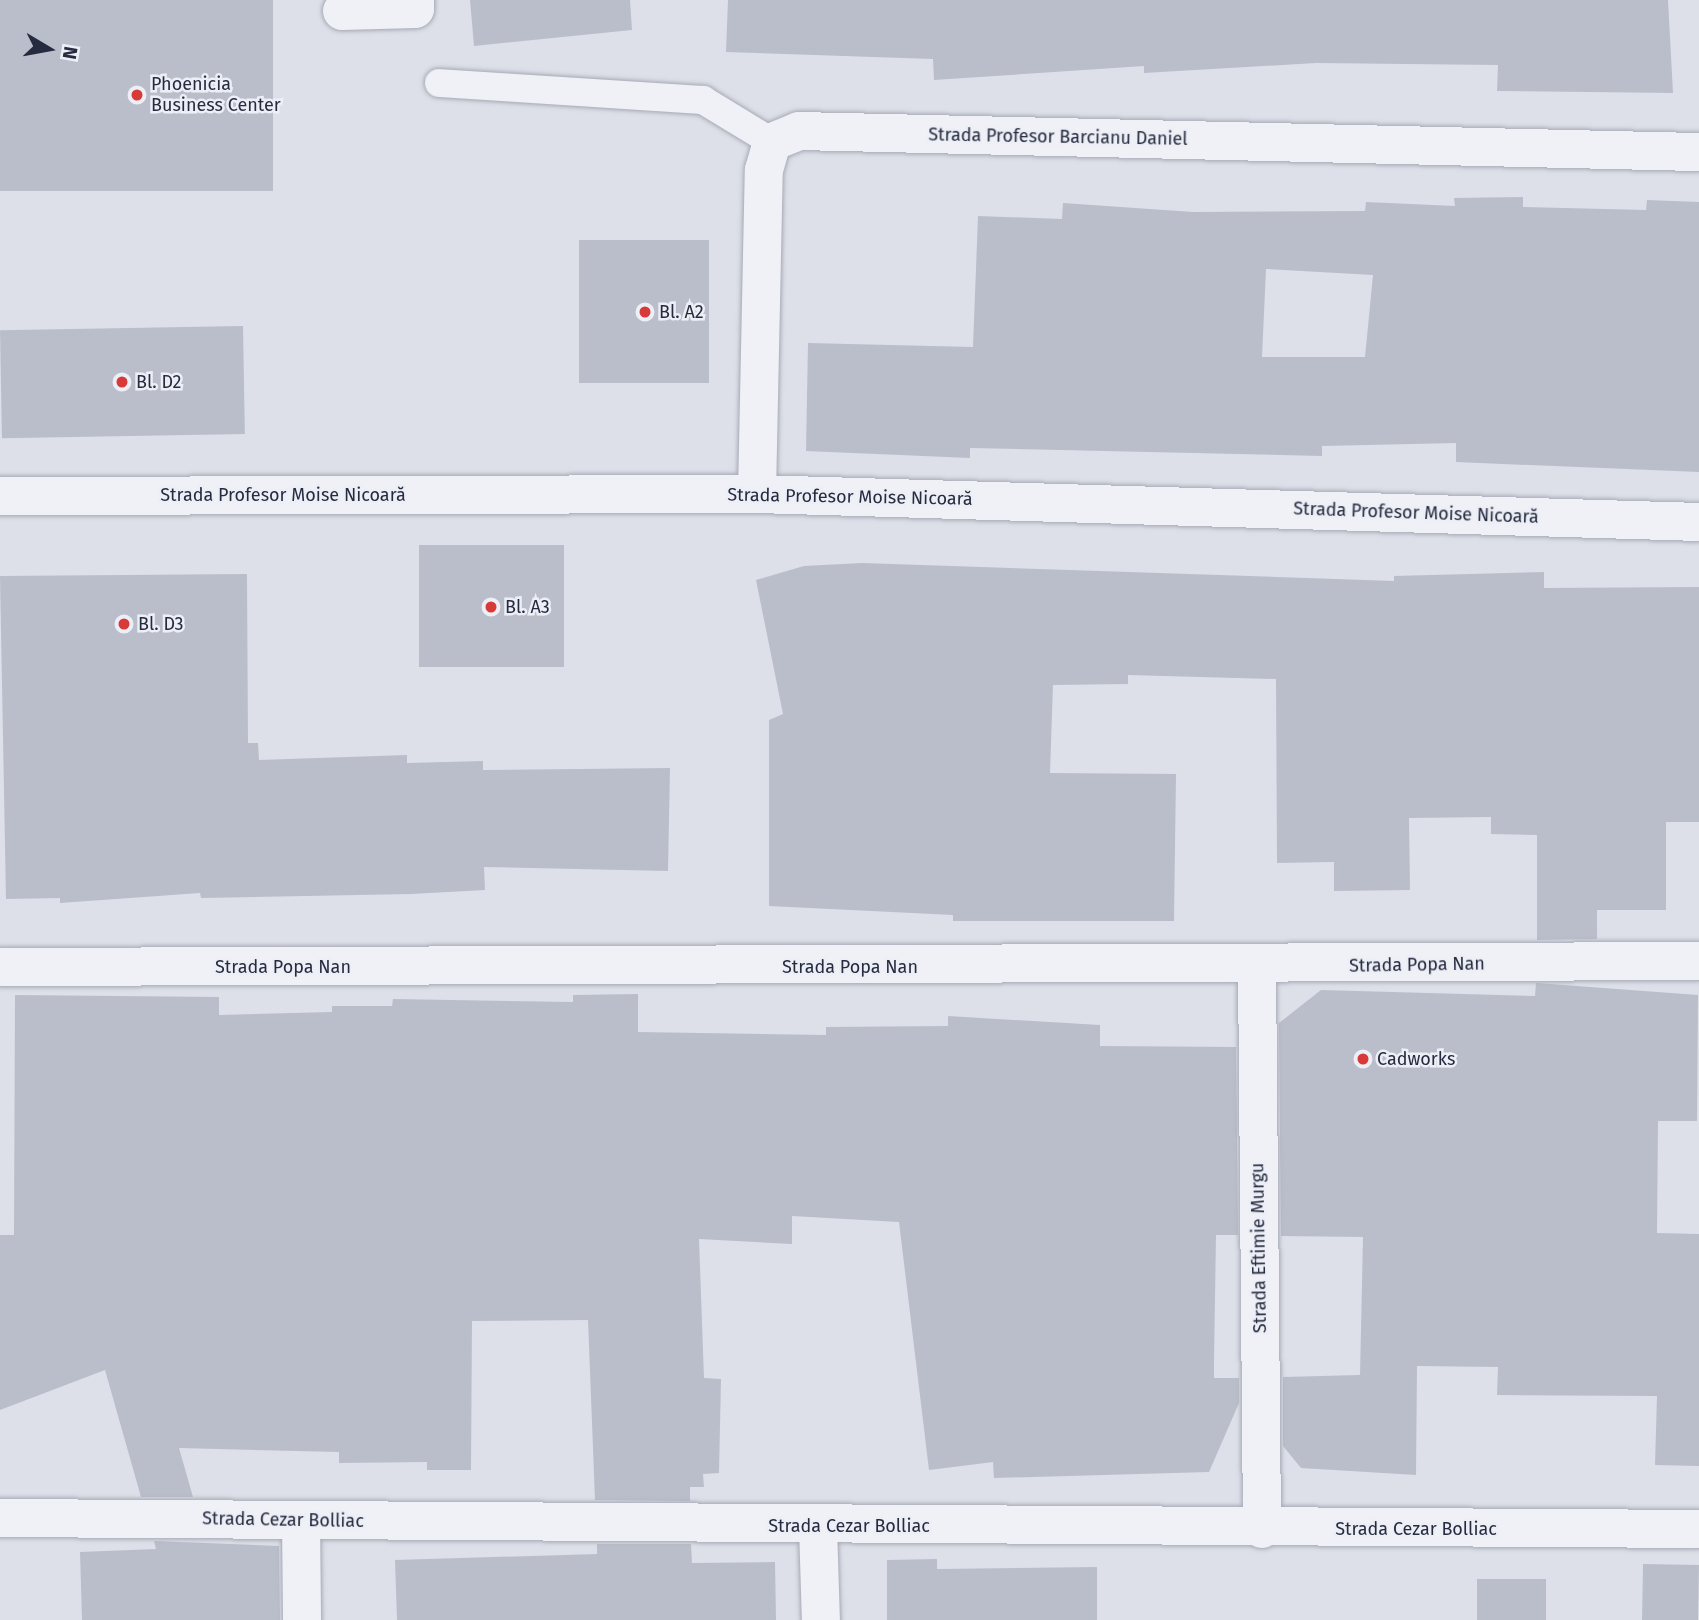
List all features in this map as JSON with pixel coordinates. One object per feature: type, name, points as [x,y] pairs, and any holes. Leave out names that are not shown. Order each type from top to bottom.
[{"type":"street","points":[[342,11],[415,9],[415,0]]},
{"type":"street","name":"Strada Profesor Barcianu Daniel","points":[[772,142],[799,131],[1699,152]]},
{"type":"street","points":[[757,494],[764,170],[772,142]]},
{"type":"street","name":"Strada Profesor Moise Nicoară","points":[[0,496],[757,494],[1699,522]]},
{"type":"street","name":"Strada Popa Nan","points":[[0,967],[1257,967],[1699,961]]},
{"type":"street","name":"Strada Eftimie Murgu","points":[[1257,967],[1262,1529]]},
{"type":"street","name":"Strada Cezar Bolliac","points":[[0,1518],[818,1527],[1699,1529]]},
{"type":"street","points":[[301,1520],[302,1620]]},
{"type":"street","points":[[818,1527],[821,1620]]},
{"type":"lane","points":[[439,83],[703,100],[772,142]]},
{"type":"building","name":"Phoenicia Business Center","points":[[0,0],[273,0],[273,191],[0,191]]},
{"type":"building","points":[[470,0],[630,0],[632,30],[474,46]]},
{"type":"building","points":[[728,0],[1668,0],[1673,93],[1497,91],[1498,65],[1316,63],[1144,73],[1144,66],[934,80],[933,59],[726,52]]},
{"type":"building","points":[[1523,197],[1523,207],[1646,210],[1647,200],[1699,202],[1699,472],[1456,462],[1456,443],[1322,446],[1322,456],[970,448],[970,458],[806,451],[808,343],[973,347],[978,216],[1062,219],[1063,203],[1193,212],[1365,211],[1366,202],[1455,206],[1454,198]],"holes":[[[1266,269],[1373,275],[1365,357],[1262,357]]]},
{"type":"building","name":"Bl. A2","points":[[579,240],[709,240],[709,383],[579,383]]},
{"type":"building","name":"Bl. D2","points":[[243,326],[245,434],[2,438],[0,330]]},
{"type":"building","name":"Bl. A3","points":[[419,545],[564,545],[564,667],[419,667]]},
{"type":"building","points":[[862,563],[1394,581],[1394,576],[1544,572],[1544,588],[1699,587],[1699,822],[1666,822],[1666,910],[1597,910],[1597,939],[1537,940],[1537,835],[1491,834],[1491,817],[1409,818],[1410,890],[1334,891],[1334,862],[1277,863],[1276,679],[1128,675],[1128,684],[1053,685],[1050,773],[1176,774],[1174,921],[953,921],[953,915],[769,906],[769,720],[783,714],[756,580],[804,566]]},
{"type":"building","points":[[247,574],[248,743],[258,743],[259,760],[407,755],[407,763],[483,761],[483,770],[670,768],[668,871],[484,867],[485,890],[411,894],[201,898],[200,893],[60,903],[60,898],[6,899],[0,576]]},
{"type":"building","points":[[1536,983],[1698,995],[1697,1121],[1658,1121],[1657,1233],[1699,1234],[1699,1466],[1655,1465],[1657,1396],[1497,1395],[1498,1367],[1417,1366],[1416,1475],[1301,1468],[1283,1446],[1283,1377],[1360,1375],[1363,1237],[1281,1236],[1279,1023],[1321,990],[1535,996]]},
{"type":"building","points":[[638,994],[638,1032],[826,1035],[826,1027],[948,1026],[948,1016],[1100,1025],[1100,1046],[1236,1047],[1238,1235],[1216,1235],[1214,1378],[1239,1378],[1239,1403],[1209,1472],[994,1478],[993,1462],[929,1470],[899,1222],[792,1216],[792,1244],[699,1239],[704,1378],[721,1379],[719,1473],[703,1474],[704,1487],[690,1487],[690,1501],[595,1500],[588,1320],[472,1321],[471,1470],[427,1470],[427,1462],[339,1463],[339,1452],[179,1448],[193,1497],[141,1497],[105,1370],[0,1410],[0,1235],[14,1235],[15,995],[219,997],[219,1015],[332,1012],[332,1006],[392,1006],[393,999],[573,1002],[573,995]]},
{"type":"building","points":[[154,1541],[279,1546],[280,1620],[82,1620],[80,1552],[156,1549]]},
{"type":"building","points":[[597,1544],[691,1544],[692,1563],[775,1562],[776,1620],[397,1620],[395,1560],[597,1554]]},
{"type":"building","points":[[937,1559],[937,1569],[1097,1567],[1097,1620],[887,1620],[887,1560]]},
{"type":"building","points":[[1643,1564],[1699,1565],[1698,1620],[1642,1620]]},
{"type":"building","points":[[1477,1579],[1546,1579],[1546,1620],[1477,1620]]},
{"type":"place","name":"Phoenicia Business Center","points":[[137,95]]},
{"type":"place","name":"Bl. A2","points":[[645,312]]},
{"type":"place","name":"Bl. D2","points":[[122,382]]},
{"type":"place","name":"Bl. A3","points":[[491,607]]},
{"type":"place","name":"Bl. D3","points":[[124,624]]},
{"type":"place","name":"Cadworks","points":[[1363,1059]]}]
